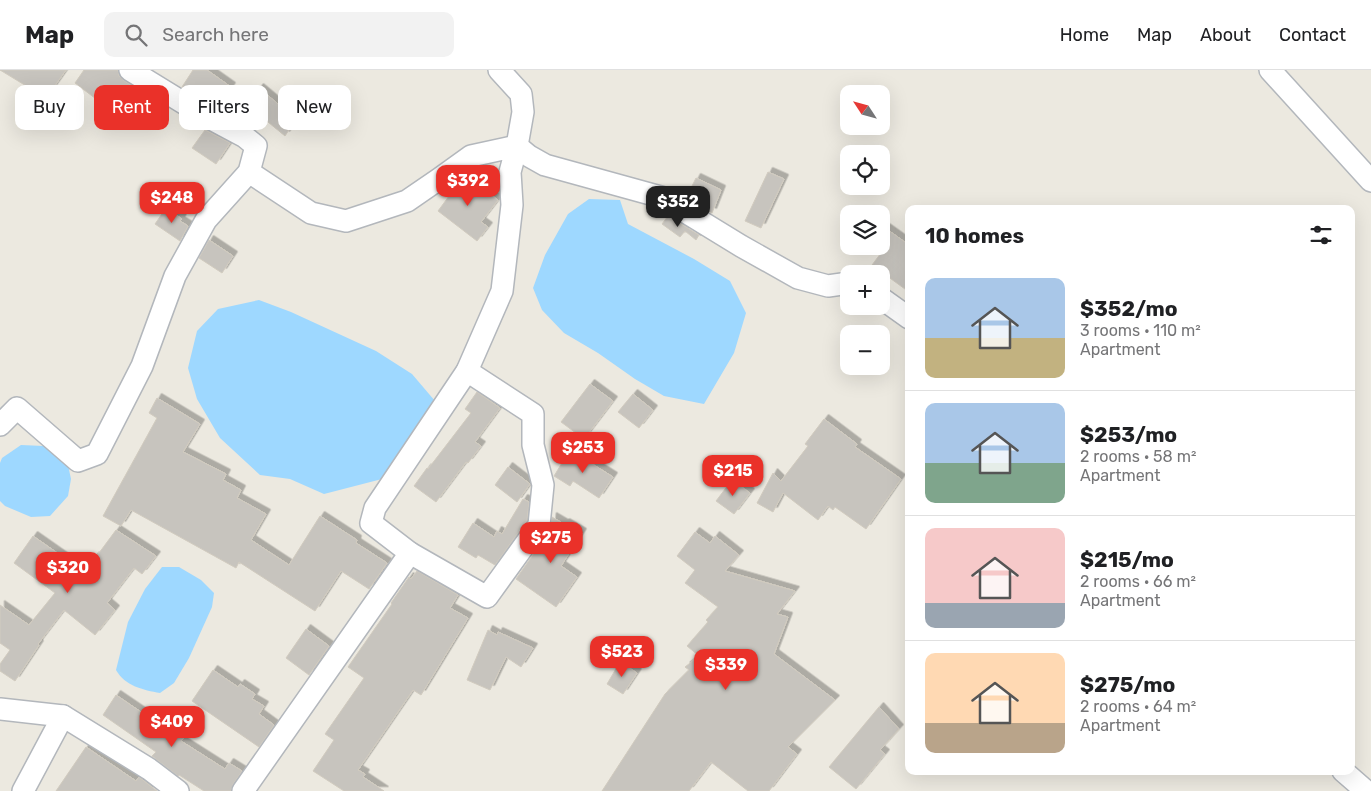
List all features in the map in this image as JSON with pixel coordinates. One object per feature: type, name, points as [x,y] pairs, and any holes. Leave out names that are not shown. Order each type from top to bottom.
[{"type":"street","points":[[0,425],[16,408],[78,461],[97,454],[142,366],[175,276],[206,220],[249,172],[256,146],[251,141],[200,113],[130,70]]},
{"type":"street","points":[[467,371],[533,414],[533,446],[544,485],[540,525],[487,597],[410,553],[371,523],[375,508],[467,371],[502,291],[512,205],[510,172],[523,112],[521,94],[499,70]]},
{"type":"street","points":[[1270,70],[1371,181]]},
{"type":"street","points":[[249,172],[311,213],[346,220],[406,201],[471,156],[517,146]]},
{"type":"street","points":[[517,146],[529,156],[545,165],[660,197],[798,278],[828,286],[840,284]]},
{"type":"street","points":[[890,304],[905,315]]},
{"type":"street","points":[[243,791],[410,553]]},
{"type":"street","points":[[0,709],[64,716],[149,769],[178,791]]},
{"type":"street","points":[[23,791],[64,716]]},
{"type":"street","points":[[1348,775],[1366,791]]},
{"type":"water","points":[[589,199],[620,200],[628,224],[694,259],[730,281],[746,313],[734,353],[704,404],[664,396],[564,333],[542,310],[533,288],[545,255],[568,214]]},
{"type":"water","points":[[259,300],[291,312],[376,351],[412,374],[435,401],[382,479],[324,494],[290,479],[260,475],[220,438],[197,399],[188,368],[197,331],[218,309]]},
{"type":"water","points":[[21,445],[44,446],[68,465],[71,479],[68,496],[50,516],[31,517],[5,506],[0,501],[0,463],[2,458]]},
{"type":"water","points":[[162,567],[179,567],[201,580],[214,593],[212,607],[189,658],[174,683],[160,693],[129,684],[116,670],[128,622],[145,589]]},
{"type":"building","points":[[0,70],[66,70],[55,85],[25,85]]},
{"type":"building","points":[[84,70],[118,70],[119,76],[131,85],[94,85],[94,97],[84,90],[84,85],[75,83]]},
{"type":"building","points":[[193,70],[207,70],[228,85],[183,85]]},
{"type":"building","points":[[268,96],[278,104],[278,130],[289,130],[285,136],[268,122]]},
{"type":"building","points":[[205,130],[230,143],[216,164],[192,148]]},
{"type":"building","points":[[768,172],[784,179],[761,228],[745,221]]},
{"type":"building","points":[[465,176],[498,200],[481,222],[488,227],[477,241],[438,211],[452,192],[450,191],[457,181]]},
{"type":"building","points":[[696,178],[721,190],[712,213],[686,198]]},
{"type":"building","points":[[166,208],[182,219],[180,221],[188,226],[180,241],[155,224]]},
{"type":"building","points":[[668,216],[699,235],[696,240],[685,231],[680,237],[662,224]]},
{"type":"building","points":[[890,231],[905,242],[905,289],[890,278],[890,265],[872,265],[880,255],[890,255]]},
{"type":"building","points":[[209,240],[233,256],[222,273],[199,258]]},
{"type":"building","points":[[590,384],[613,401],[584,439],[561,422]]},
{"type":"building","points":[[477,392],[500,408],[475,442],[481,446],[468,463],[466,462],[436,502],[414,486],[471,413],[465,409]]},
{"type":"building","points":[[633,394],[653,410],[639,428],[618,412]]},
{"type":"building","points":[[157,398],[200,424],[183,452],[226,474],[223,480],[241,490],[237,498],[266,514],[251,540],[289,565],[320,516],[357,540],[356,543],[387,563],[369,589],[341,571],[315,611],[239,562],[236,568],[131,510],[121,526],[103,516],[157,418],[149,413]]},
{"type":"building","points":[[824,419],[857,444],[855,447],[901,479],[866,529],[835,507],[833,510],[828,506],[818,520],[783,493],[773,512],[757,503],[773,473],[781,481],[808,446],[805,444]]},
{"type":"building","points":[[570,450],[613,477],[599,498],[573,481],[570,486],[554,476]]},
{"type":"building","points":[[508,467],[530,484],[517,502],[495,485]]},
{"type":"building","points":[[732,480],[750,493],[734,514],[716,501]]},
{"type":"building","points":[[523,499],[529,502],[527,520],[495,565],[478,555],[476,558],[458,547],[473,523],[494,537],[497,531],[502,534]]},
{"type":"building","points":[[552,517],[582,533],[561,566],[577,577],[556,607],[516,579],[549,532]]},
{"type":"building","points":[[116,530],[156,556],[142,574],[134,568],[107,603],[115,610],[95,635],[64,610],[38,644],[15,681],[0,671],[0,664],[10,650],[0,643],[0,605],[29,625],[55,593],[14,563],[33,536],[83,571]]},
{"type":"building","points":[[695,532],[710,543],[715,536],[739,555],[725,571],[795,591],[777,614],[788,617],[774,654],[835,700],[788,747],[797,754],[769,791],[748,791],[711,762],[689,791],[602,791],[665,694],[689,670],[685,667],[699,656],[687,646],[708,622],[706,620],[718,607],[685,583],[695,570],[677,556]]},
{"type":"building","points":[[417,571],[458,595],[450,608],[468,618],[421,695],[413,690],[358,770],[365,774],[363,777],[384,791],[344,791],[313,771],[334,740],[325,734],[364,678],[348,667],[409,577],[411,579]]},
{"type":"building","points":[[306,629],[329,646],[309,675],[286,658]]},
{"type":"building","points":[[488,630],[497,635],[498,632],[533,648],[521,667],[506,657],[490,690],[467,680]]},
{"type":"building","points":[[620,662],[637,673],[623,694],[607,684]]},
{"type":"building","points":[[213,670],[238,687],[240,684],[255,694],[252,699],[264,706],[259,714],[274,725],[259,747],[192,701]]},
{"type":"building","points":[[116,695],[144,714],[145,712],[185,736],[181,741],[225,769],[229,763],[242,771],[233,784],[231,791],[204,791],[178,776],[152,756],[156,752],[103,715]]},
{"type":"building","points":[[879,707],[899,729],[880,750],[885,754],[856,789],[829,767]]},
{"type":"building","points":[[86,747],[136,781],[139,777],[157,791],[56,791]]}]
